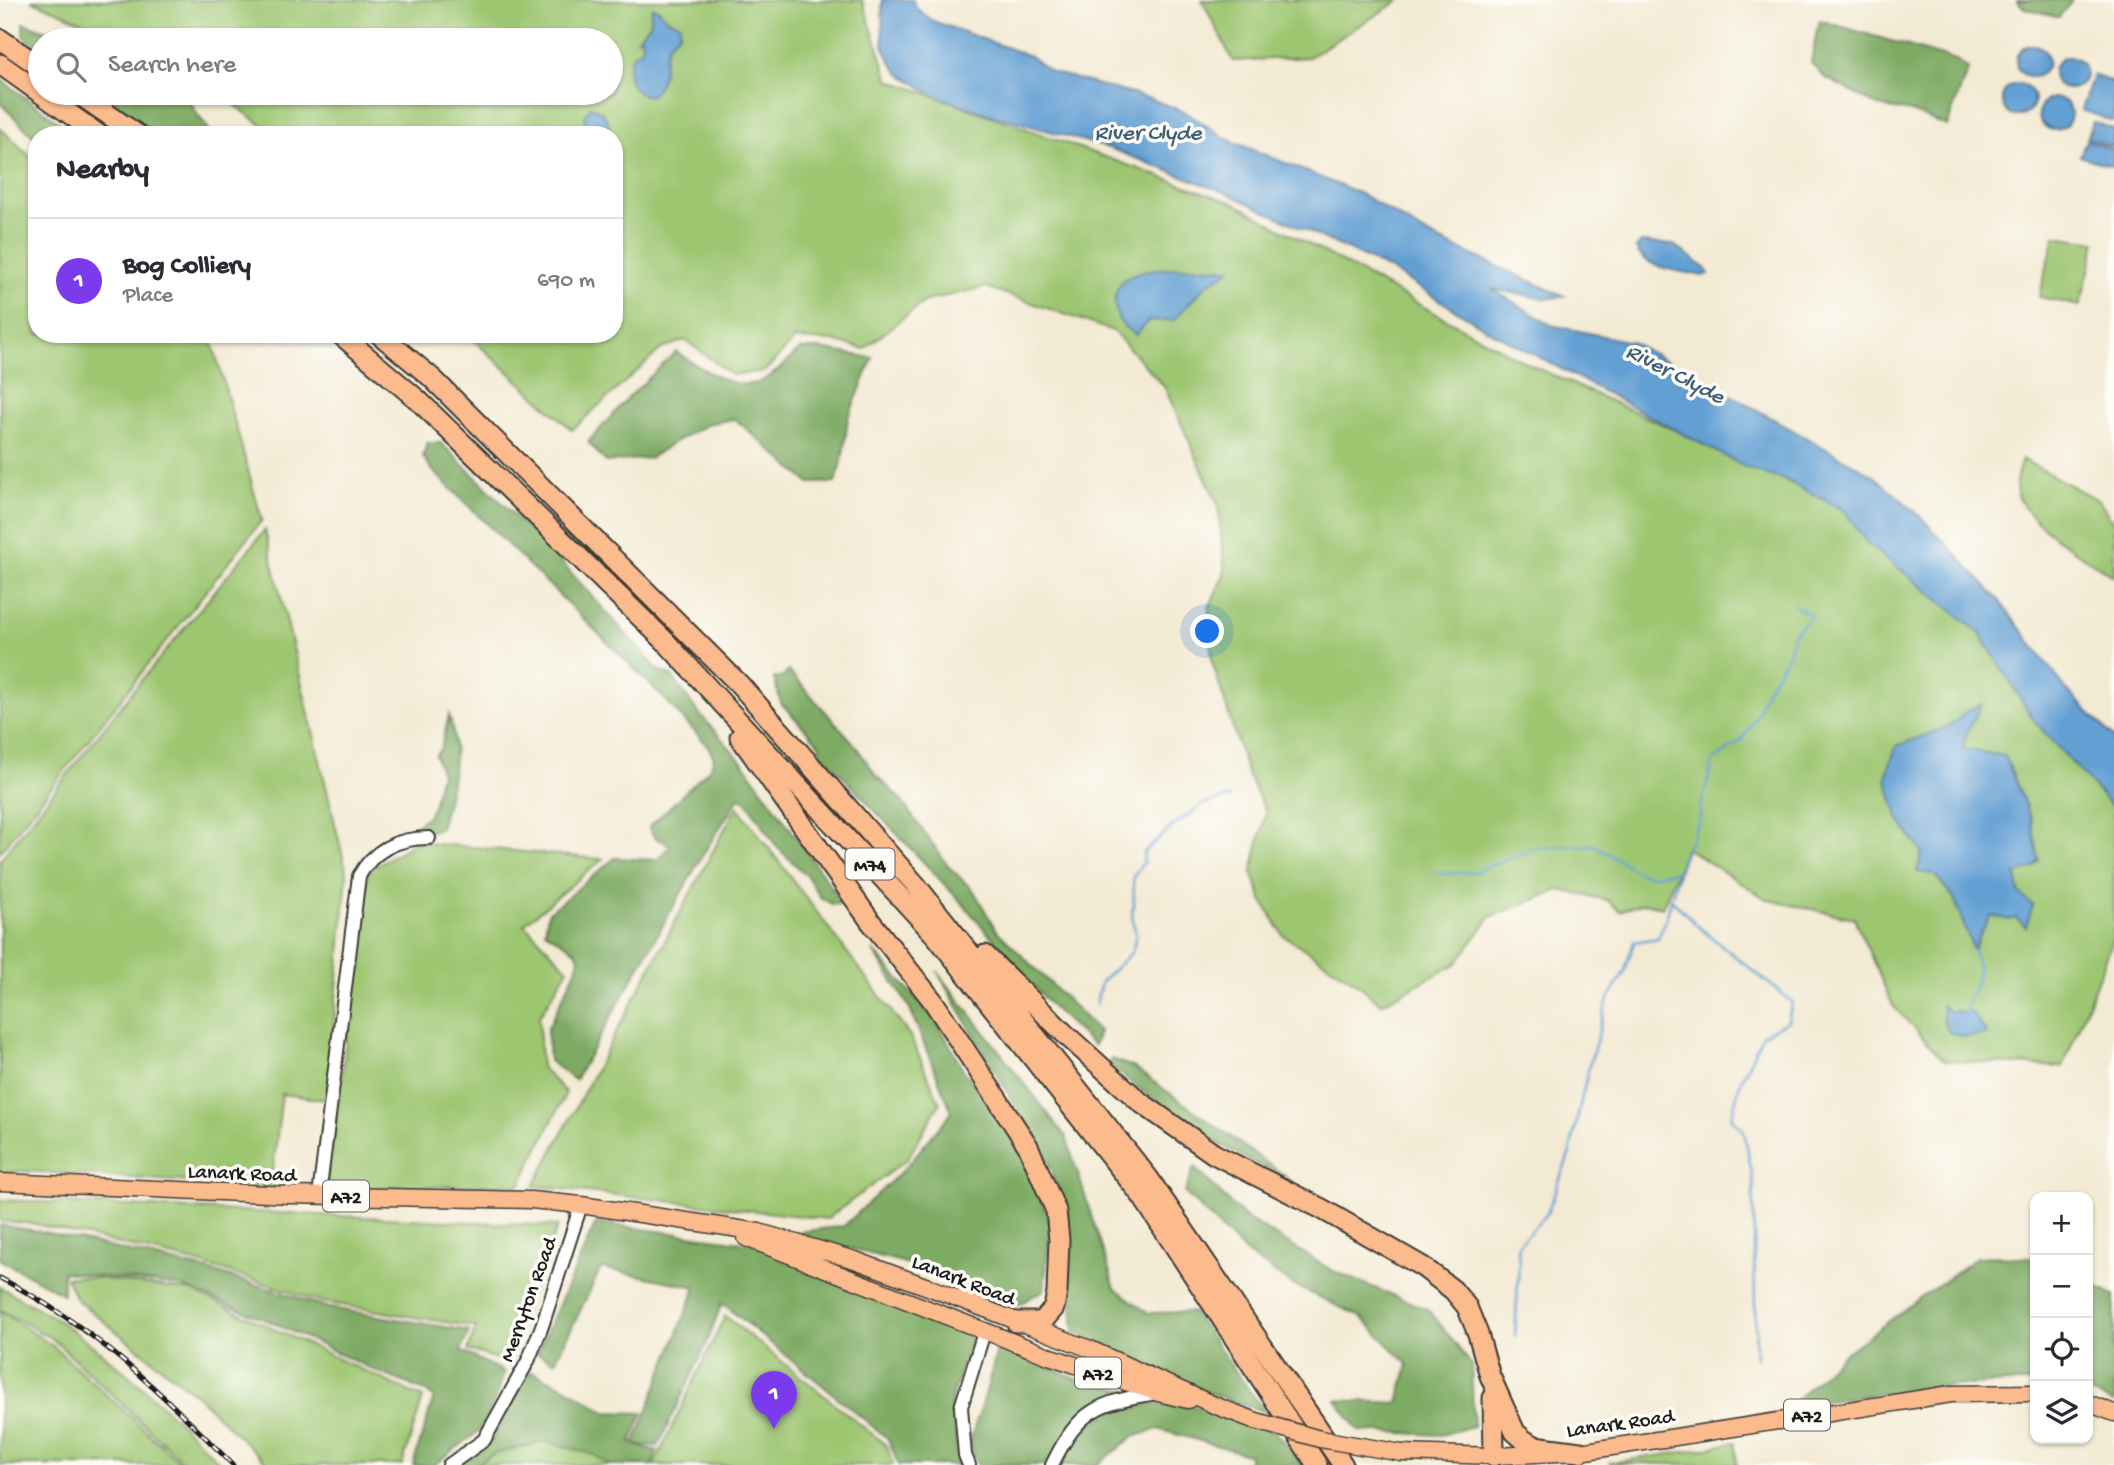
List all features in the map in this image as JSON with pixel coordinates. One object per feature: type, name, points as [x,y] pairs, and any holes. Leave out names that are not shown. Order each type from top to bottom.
[{"type":"highway","points":[[0,39],[28,59]]},
{"type":"highway","points":[[0,64],[28,84]]},
{"type":"highway","points":[[57,105],[86,126]]},
{"type":"highway","points":[[94,105],[125,126]]},
{"type":"highway","name":"M74","points":[[351,343],[418,400],[690,666],[937,937],[1142,1196],[1317,1465]]},
{"type":"highway","name":"M74","points":[[390,343],[432,379],[740,685],[927,898],[1149,1179],[1343,1465]]},
{"type":"highway","name":"M74","points":[[690,666],[871,922],[933,1001],[1028,1146],[1056,1211],[1059,1254],[1050,1335]]},
{"type":"highway","name":"M74","points":[[927,898],[1140,1102],[1214,1154],[1322,1209],[1423,1268],[1453,1290],[1467,1307],[1490,1376],[1515,1432],[1524,1440],[1551,1449],[1580,1452]]},
{"type":"highway","points":[[1009,1319],[1042,1322],[1054,1308]]},
{"type":"highway","name":"M74","points":[[1490,1376],[1495,1412],[1494,1456]]},
{"type":"main road","name":"Lanark Road","points":[[0,1182],[320,1196],[521,1200],[691,1220],[774,1235],[855,1260],[1009,1319],[1136,1369],[1256,1421],[1320,1439],[1402,1453],[1494,1456],[1580,1452],[1951,1394],[2030,1393]]},
{"type":"main road","name":"Lanark Road","points":[[691,1220],[766,1245],[984,1332],[1158,1393],[1214,1405]]},
{"type":"main road","points":[[984,1332],[1009,1319]]},
{"type":"main road","name":"A72","points":[[1050,1335],[1054,1349],[1140,1387]]},
{"type":"main road","points":[[2093,1405],[2114,1413]]},
{"type":"street","points":[[320,1196],[359,876],[367,862],[392,844],[429,838]]},
{"type":"street","name":"Merryton Road","points":[[449,1465],[484,1440],[527,1361],[542,1326],[581,1205]]},
{"type":"street","points":[[969,1465],[965,1455],[961,1407],[984,1332]]},
{"type":"street","points":[[1052,1465],[1065,1437],[1089,1412],[1121,1399],[1158,1393]]},
{"type":"green space","points":[[31,0],[862,0],[889,80],[1234,203],[1524,362],[1785,480],[1844,510],[1979,632],[2042,729],[2114,808],[2114,938],[2063,1067],[1944,1060],[1893,1006],[1854,918],[1768,900],[1686,848],[1663,907],[1644,903],[1620,911],[1607,900],[1559,890],[1490,917],[1456,964],[1381,1004],[1357,983],[1283,935],[1263,902],[1252,872],[1266,811],[1248,776],[1212,661],[1209,608],[1225,572],[1218,504],[1164,386],[1113,331],[986,287],[925,301],[864,349],[833,341],[795,339],[765,371],[732,375],[685,340],[661,349],[572,430],[477,343],[623,343],[623,126],[263,126],[235,105],[623,105],[623,28],[97,28]]},
{"type":"green space","points":[[1202,0],[1400,0],[1309,57],[1233,61]]},
{"type":"green space","points":[[2017,0],[2072,0],[2059,17],[2024,8]]},
{"type":"green space","points":[[1819,20],[1956,60],[1968,69],[1947,126],[1911,112],[1878,106],[1824,77],[1811,63]]},
{"type":"green space","points":[[23,23],[38,28],[28,28],[28,40],[23,36]]},
{"type":"green space","points":[[0,79],[28,99],[28,105],[36,105],[65,126],[28,126],[28,131],[0,103]]},
{"type":"green space","points":[[117,105],[192,105],[206,126],[146,126]]},
{"type":"green space","points":[[0,128],[28,154],[28,343],[213,343],[262,520],[0,852]]},
{"type":"green space","points":[[2055,236],[2096,242],[2080,306],[2039,297]]},
{"type":"green space","points":[[800,349],[821,349],[873,358],[848,418],[843,456],[835,483],[809,483],[735,419],[710,423],[650,458],[606,462],[588,442],[629,397],[676,352],[718,377],[741,384],[752,384],[773,374]]},
{"type":"green space","points":[[427,443],[441,443],[556,556],[658,670],[672,676],[697,711],[745,765],[843,903],[833,905],[820,897],[807,876],[777,847],[747,802],[739,797],[705,851],[575,1080],[549,1061],[547,1030],[576,970],[579,958],[576,951],[545,931],[548,913],[615,858],[657,860],[671,845],[655,838],[649,827],[710,768],[714,758],[708,746],[664,698],[435,473],[423,457]]},
{"type":"green space","points":[[2022,459],[2099,501],[2114,523],[2114,577],[2056,538],[2028,512],[2019,499],[2016,486]]},
{"type":"green space","points":[[265,530],[347,874],[327,1100],[282,1094],[271,1187],[23,1171],[0,1173],[0,860],[140,682]]},
{"type":"green space","points":[[789,671],[851,740],[877,776],[900,799],[950,868],[974,891],[996,930],[1099,1031],[1094,1046],[1052,1007],[963,904],[819,751],[819,744],[781,703],[774,678],[782,677]]},
{"type":"green space","points":[[449,715],[453,729],[454,757],[440,829],[424,833],[408,831],[428,816],[433,806],[441,772],[435,755],[441,748]]},
{"type":"green space","points":[[737,806],[910,1036],[940,1103],[907,1159],[827,1219],[534,1186]]},
{"type":"green space","points":[[416,842],[603,859],[524,924],[568,969],[539,1017],[541,1067],[566,1093],[520,1185],[324,1189],[335,1130],[368,870]]},
{"type":"green space","points":[[873,950],[938,1023],[964,1071],[1004,1123],[1030,1172],[1051,1224],[1044,1290],[1007,1311],[988,1297],[957,1287],[921,1267],[774,1229],[791,1233],[844,1226],[905,1168],[952,1112],[909,1007]]},
{"type":"green space","points":[[937,971],[1066,1137],[1115,1288],[1148,1313],[1193,1312],[1265,1412],[1189,1386],[1074,1332],[1068,1240],[1052,1169]]},
{"type":"green space","points":[[1112,1059],[1133,1067],[1288,1178],[1239,1155],[1193,1128],[1149,1097],[1108,1063]]},
{"type":"green space","points":[[1194,1167],[1243,1216],[1333,1271],[1429,1310],[1471,1364],[1474,1426],[1441,1435],[1359,1431],[1336,1400],[1398,1403],[1408,1364],[1361,1317],[1295,1286],[1246,1253],[1185,1193]]},
{"type":"green space","points":[[0,1200],[558,1226],[503,1361],[468,1350],[476,1327],[323,1302],[200,1263],[35,1224],[0,1221]]},
{"type":"green space","points":[[596,1223],[766,1245],[973,1334],[951,1400],[959,1465],[899,1465],[888,1439],[722,1303],[706,1345],[658,1446],[635,1445],[657,1451],[652,1465],[610,1465],[594,1455],[547,1441],[493,1454],[475,1465],[458,1465],[491,1441],[531,1371],[565,1387],[606,1412],[643,1413],[631,1442],[634,1444],[696,1287],[601,1268],[555,1362],[537,1353]]},
{"type":"green space","points":[[0,1225],[49,1233],[208,1270],[330,1308],[469,1331],[461,1351],[504,1372],[498,1393],[480,1430],[434,1465],[413,1465],[434,1397],[423,1390],[274,1323],[181,1286],[63,1272],[63,1294],[0,1260]]},
{"type":"green space","points":[[1977,1257],[2030,1258],[2030,1383],[1943,1387],[1790,1406],[1841,1356]]},
{"type":"green space","points":[[66,1277],[97,1278],[192,1291],[423,1398],[402,1465],[269,1465],[195,1394],[76,1299]]},
{"type":"green space","points":[[2093,1284],[2114,1295],[2114,1403],[2093,1394]]},
{"type":"green space","points":[[0,1287],[57,1320],[107,1357],[222,1465],[187,1465],[54,1340],[0,1309]]},
{"type":"green space","points":[[0,1311],[53,1346],[183,1465],[0,1465]]},
{"type":"green space","points":[[725,1316],[887,1446],[893,1465],[654,1465]]},
{"type":"green space","points":[[998,1346],[1084,1382],[1141,1393],[1089,1408],[1047,1465],[978,1465],[969,1443]]},
{"type":"green space","points":[[1153,1404],[1199,1407],[1274,1431],[1305,1465],[1247,1465],[1250,1455],[1158,1429],[1133,1437],[1097,1465],[1060,1465],[1060,1461],[1086,1427],[1117,1409]]},
{"type":"green space","points":[[519,1439],[572,1439],[621,1465],[475,1465]]},
{"type":"green space","points":[[1735,1442],[1737,1465],[1608,1463],[1704,1449]]},
{"type":"water","name":"River Clyde","points":[[882,0],[913,0],[916,8],[933,21],[1030,56],[1051,72],[1151,99],[1185,112],[1229,140],[1361,194],[1432,237],[1564,296],[1545,299],[1492,289],[1551,325],[1631,342],[1873,475],[1919,515],[1998,599],[2067,690],[2114,738],[2114,809],[2035,722],[1979,632],[1867,543],[1844,510],[1785,480],[1749,469],[1486,329],[1389,269],[1227,193],[1109,148],[935,96],[899,73],[890,61],[883,45]]},
{"type":"water","points":[[652,7],[658,9],[667,19],[680,24],[680,32],[666,50],[663,75],[650,96],[637,91],[633,86],[629,66],[634,53],[641,51],[642,38],[637,39],[650,24]]},
{"type":"water","points":[[2032,45],[2043,50],[2048,61],[2043,72],[2032,77],[2021,72],[2016,61],[2021,50]]},
{"type":"water","points":[[2069,57],[2080,62],[2085,73],[2080,84],[2069,89],[2058,84],[2053,73],[2058,62]]},
{"type":"water","points":[[2093,75],[2114,83],[2114,122],[2081,110]]},
{"type":"water","points":[[2018,84],[2029,89],[2034,100],[2029,111],[2018,116],[2007,111],[2002,100],[2007,89]]},
{"type":"water","points":[[2055,98],[2066,103],[2071,114],[2066,125],[2055,130],[2044,125],[2039,114],[2044,103]]},
{"type":"water","points":[[591,107],[600,111],[609,126],[585,126],[585,115]]},
{"type":"water","points":[[2093,122],[2114,129],[2114,147],[2087,138]]},
{"type":"water","points":[[2086,140],[2114,150],[2114,167],[2080,156]]},
{"type":"water","points":[[1641,242],[1674,245],[1704,267],[1709,274],[1702,276],[1656,265],[1641,256],[1636,248]]},
{"type":"water","points":[[1157,269],[1231,269],[1205,286],[1174,320],[1148,321],[1136,335],[1121,324],[1115,306],[1116,292],[1122,282],[1131,275]]},
{"type":"water","points":[[1982,704],[1966,734],[1963,749],[2005,756],[2031,819],[2039,860],[2033,868],[2016,874],[2019,893],[2033,905],[2026,927],[2016,918],[2009,920],[1990,915],[1973,950],[1954,898],[1934,874],[1917,872],[1922,852],[1899,820],[1886,777],[1896,746],[1950,726],[1968,710]]},
{"type":"water","points":[[1942,1005],[1949,1011],[1965,1014],[1967,1011],[1974,1015],[1987,1034],[1966,1037],[1950,1033],[1943,1019]]},
{"type":"waterway","points":[[1515,1336],[1518,1245],[1547,1214],[1570,1152],[1588,1070],[1608,999],[1624,973],[1634,942],[1658,938],[1666,919],[1681,862],[1700,819],[1700,809],[1713,761],[1742,740],[1757,715],[1766,690],[1788,655],[1793,634],[1812,616],[1794,605]]},
{"type":"waterway","points":[[1096,1004],[1101,982],[1132,952],[1136,936],[1132,916],[1133,877],[1143,863],[1144,852],[1203,804],[1230,797]]},
{"type":"waterway","points":[[1436,871],[1444,874],[1475,872],[1538,847],[1594,845],[1640,873],[1652,875],[1678,871]]},
{"type":"waterway","points":[[1671,899],[1700,928],[1792,1002],[1788,1021],[1762,1035],[1740,1083],[1731,1118],[1744,1131],[1753,1180],[1756,1358]]},
{"type":"waterway","points":[[1965,1015],[1978,971],[1973,950]]},
{"type":"railway","points":[[0,1278],[66,1317],[96,1339],[152,1386],[233,1465]]},
{"type":"place","name":"Bog Colliery","points":[[774,1429]]}]
